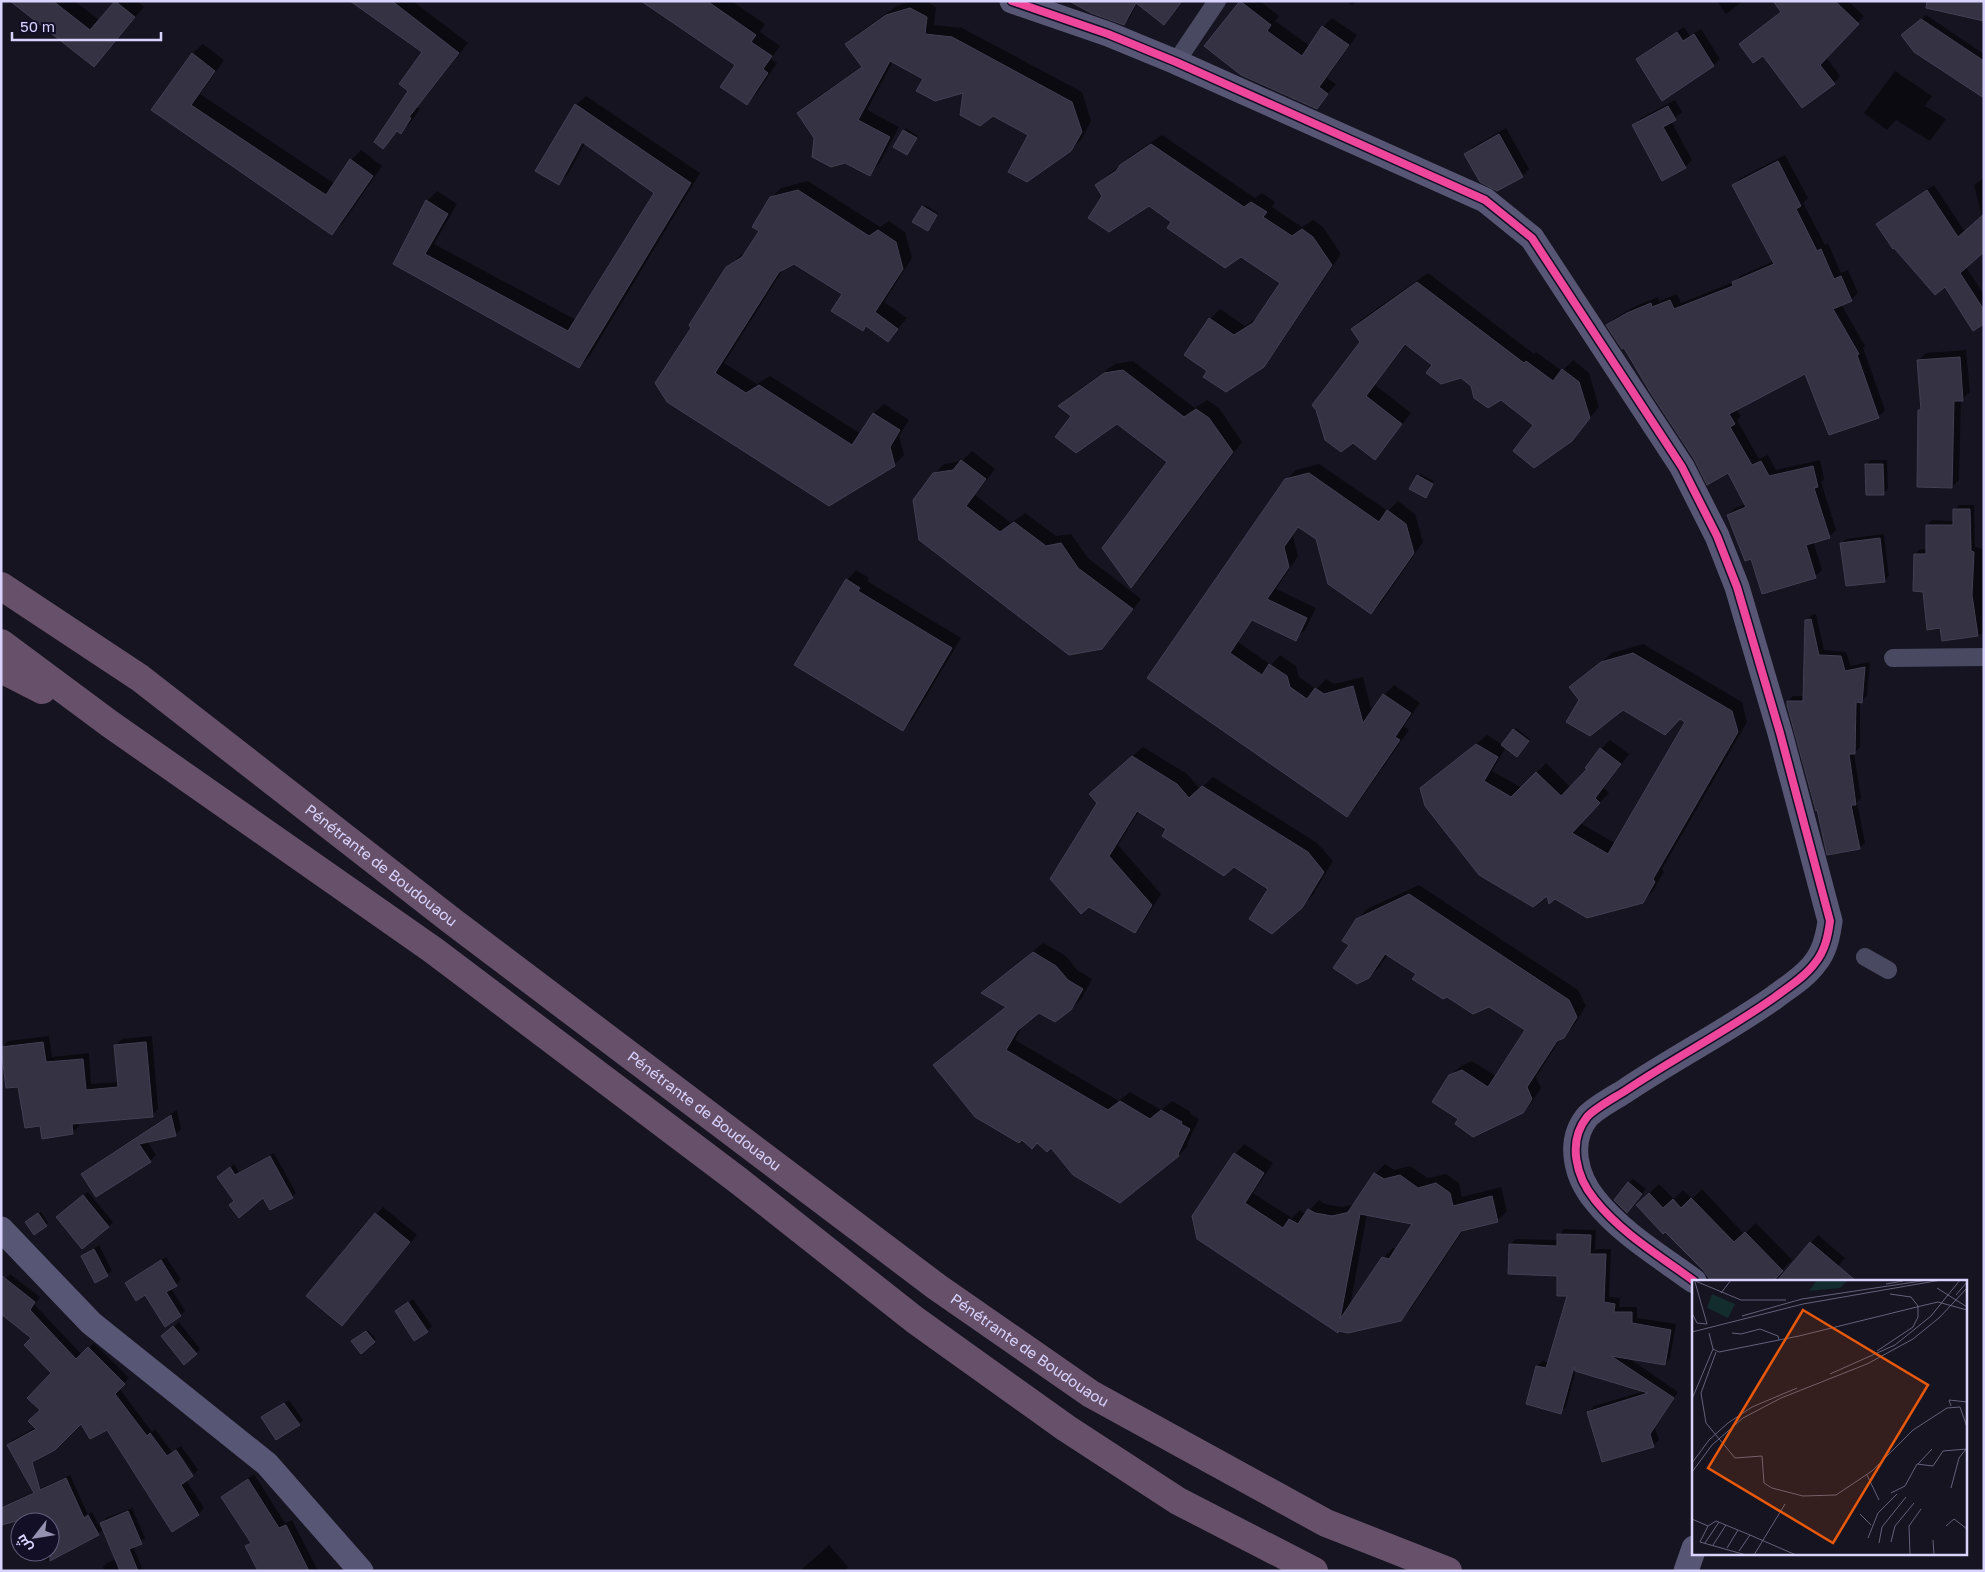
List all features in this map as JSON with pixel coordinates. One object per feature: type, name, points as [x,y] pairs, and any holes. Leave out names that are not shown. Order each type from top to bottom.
[{"type":"highway","name":"Pénétrante de Boudouaou","points":[[1,586],[140,678],[452,921],[938,1287],[1091,1394],[1326,1523],[1448,1571]]},
{"type":"highway","points":[[1,644],[110,724],[433,950],[738,1181],[915,1320],[1066,1428],[1178,1501],[1314,1571]]},
{"type":"highway","points":[[1,669],[110,724]]},
{"type":"street","points":[[1012,1],[1108,34],[1176,62],[1485,200],[1532,238],[1682,467],[1717,536],[1737,587],[1792,778],[1830,921],[1828,936],[1823,950],[1816,963],[1805,974],[1750,1015],[1648,1076],[1588,1116],[1581,1127],[1577,1140],[1577,1166],[1581,1179],[1594,1199],[1610,1217],[1693,1280]]},
{"type":"street","points":[[1176,62],[1217,1]]},
{"type":"street","points":[[1893,658],[1984,657]]},
{"type":"street","points":[[1865,957],[1888,970]]},
{"type":"street","points":[[1,1229],[91,1323],[267,1464],[361,1571]]},
{"type":"street","points":[[1686,1571],[1692,1554]]},
{"type":"building","points":[[10,1],[53,1],[90,30],[115,1],[135,17],[94,67]]},
{"type":"building","points":[[350,1],[392,1],[459,53],[409,117],[411,118],[401,134],[397,131],[383,149],[374,142],[408,91],[399,84],[422,52]]},
{"type":"building","points":[[641,1],[707,1],[756,35],[751,42],[772,56],[763,69],[768,73],[747,105],[720,87],[735,65]]},
{"type":"building","points":[[1069,1],[1182,1],[1164,25],[1136,3],[1124,25],[1091,13]]},
{"type":"building","points":[[1240,1],[1271,25],[1267,31],[1302,56],[1322,26],[1349,45],[1319,87],[1328,94],[1317,109],[1241,75],[1204,46]]},
{"type":"building","points":[[1773,1],[1835,1],[1859,24],[1820,65],[1835,84],[1802,108],[1763,56],[1753,63],[1739,44],[1781,12]]},
{"type":"building","points":[[1927,1],[1984,1],[1984,21],[1926,8]]},
{"type":"building","points":[[910,8],[927,17],[925,34],[952,37],[1072,102],[1082,132],[1071,151],[1027,182],[1008,172],[1028,135],[993,116],[980,126],[960,115],[963,93],[935,101],[916,91],[923,79],[890,61],[858,120],[890,137],[870,176],[845,163],[831,167],[812,157],[814,138],[797,113],[862,67],[845,44],[886,15]]},
{"type":"building","points":[[1921,19],[1984,61],[1984,98],[1914,52],[1901,35]]},
{"type":"building","points":[[1677,32],[1683,41],[1694,34],[1714,66],[1662,101],[1636,59]]},
{"type":"building","points":[[192,53],[215,71],[191,105],[326,195],[350,159],[373,176],[332,235],[151,110]]},
{"type":"building","points":[[575,104],[691,183],[579,368],[393,264],[426,200],[448,214],[425,254],[568,331],[654,193],[582,142],[559,185],[535,171]]},
{"type":"building","points":[[1668,106],[1676,120],[1663,127],[1686,168],[1662,181],[1632,125]]},
{"type":"building","points":[[903,130],[917,138],[907,155],[893,147]]},
{"type":"building","points":[[1499,134],[1523,177],[1497,191],[1480,182],[1464,154]]},
{"type":"building","points":[[1151,144],[1244,207],[1251,202],[1267,212],[1263,217],[1292,236],[1302,229],[1313,237],[1332,265],[1264,367],[1226,392],[1203,377],[1207,371],[1184,355],[1209,318],[1234,335],[1253,323],[1280,283],[1241,257],[1225,268],[1167,228],[1171,222],[1149,206],[1109,232],[1088,218],[1102,196],[1095,185]]},
{"type":"building","points":[[1778,161],[1801,206],[1796,209],[1817,251],[1821,249],[1834,279],[1841,276],[1852,301],[1833,309],[1859,354],[1857,355],[1879,418],[1829,435],[1805,374],[1729,414],[1735,424],[1730,427],[1752,465],[1761,461],[1769,476],[1813,466],[1818,487],[1814,488],[1830,538],[1806,545],[1816,578],[1762,594],[1751,559],[1745,561],[1727,515],[1746,507],[1728,473],[1707,485],[1694,459],[1624,348],[1622,349],[1606,325],[1627,313],[1651,303],[1652,307],[1670,300],[1674,309],[1733,286],[1732,282],[1774,264],[1732,185]]},
{"type":"building","points":[[798,190],[869,236],[878,230],[896,242],[903,269],[875,312],[898,329],[888,342],[866,326],[863,331],[831,311],[842,294],[794,264],[779,272],[715,373],[746,393],[759,385],[852,445],[873,413],[900,430],[890,447],[895,466],[829,506],[667,402],[655,383],[691,328],[689,325],[726,267],[742,257],[759,231],[752,227],[770,197]]},
{"type":"building","points":[[1927,190],[1958,237],[1984,214],[1984,252],[1960,273],[1984,310],[1984,324],[1973,331],[1945,287],[1935,295],[1893,249],[1876,224]]},
{"type":"building","points":[[922,206],[937,215],[928,231],[912,222]]},
{"type":"building","points":[[1417,282],[1524,363],[1526,361],[1553,381],[1562,369],[1579,382],[1590,418],[1572,441],[1534,468],[1513,451],[1533,425],[1501,400],[1488,408],[1474,398],[1471,386],[1461,378],[1441,384],[1426,373],[1432,365],[1405,344],[1366,396],[1402,424],[1375,460],[1353,443],[1341,452],[1325,440],[1316,410],[1312,405],[1360,342],[1351,329]]},
{"type":"building","points":[[1960,357],[1963,401],[1954,401],[1952,488],[1917,487],[1918,410],[1921,410],[1917,360]]},
{"type":"building","points":[[1123,370],[1184,417],[1196,409],[1209,418],[1233,452],[1131,588],[1102,548],[1167,462],[1117,424],[1076,453],[1055,437],[1071,416],[1058,406],[1104,373]]},
{"type":"building","points":[[961,460],[986,479],[966,506],[1000,532],[1014,522],[1046,546],[1061,543],[1078,568],[1133,609],[1102,649],[1069,655],[919,540],[913,500],[933,473],[953,470]]},
{"type":"building","points":[[1865,464],[1883,464],[1884,495],[1866,495]]},
{"type":"building","points":[[1309,473],[1379,522],[1387,510],[1406,524],[1414,553],[1371,614],[1328,584],[1316,539],[1298,527],[1284,547],[1289,567],[1267,599],[1307,618],[1296,641],[1252,620],[1230,653],[1262,675],[1269,664],[1287,676],[1290,687],[1307,699],[1315,688],[1324,694],[1353,686],[1363,723],[1383,694],[1411,713],[1395,737],[1400,740],[1347,817],[1147,678],[1285,479]]},
{"type":"building","points":[[1417,475],[1433,484],[1426,498],[1409,489]]},
{"type":"building","points":[[1953,509],[1970,509],[1971,551],[1974,552],[1972,595],[1978,636],[1942,641],[1940,628],[1927,630],[1923,592],[1913,591],[1914,554],[1926,554],[1926,525],[1953,525]]},
{"type":"building","points":[[1880,538],[1885,582],[1846,586],[1840,543]]},
{"type":"building","points":[[846,579],[860,588],[858,591],[952,648],[903,731],[794,665]]},
{"type":"building","points":[[1811,619],[1819,655],[1841,656],[1845,671],[1865,667],[1862,703],[1856,702],[1855,754],[1849,754],[1856,805],[1851,805],[1860,849],[1827,855],[1817,810],[1787,705],[1787,701],[1803,701],[1805,620]]},
{"type":"building","points":[[1633,653],[1732,711],[1738,732],[1653,879],[1655,882],[1643,903],[1587,918],[1555,899],[1549,904],[1547,896],[1533,907],[1479,875],[1425,806],[1420,788],[1476,744],[1498,757],[1484,781],[1511,797],[1536,772],[1561,796],[1587,769],[1585,768],[1600,748],[1621,764],[1595,798],[1600,803],[1572,833],[1608,854],[1685,722],[1680,719],[1665,735],[1623,710],[1590,736],[1566,722],[1579,700],[1569,687],[1601,662]]},
{"type":"building","points":[[1513,729],[1529,741],[1517,757],[1501,745]]},
{"type":"building","points":[[1132,756],[1177,784],[1189,798],[1202,786],[1308,852],[1324,872],[1302,908],[1272,934],[1249,919],[1268,889],[1234,867],[1224,876],[1162,836],[1166,829],[1137,811],[1109,856],[1152,905],[1135,933],[1089,907],[1081,914],[1050,879],[1097,803],[1089,794]]},
{"type":"building","points":[[1409,894],[1569,1000],[1577,1017],[1564,1038],[1557,1041],[1527,1087],[1532,1099],[1523,1113],[1473,1137],[1455,1124],[1458,1119],[1432,1102],[1449,1075],[1462,1070],[1488,1087],[1525,1030],[1489,1007],[1473,1014],[1447,997],[1443,999],[1412,979],[1416,974],[1385,954],[1369,978],[1357,984],[1333,968],[1349,945],[1342,941],[1356,919]]},
{"type":"building","points":[[1033,952],[1056,966],[1068,980],[1083,989],[1071,1010],[1055,1022],[1039,1013],[1017,1031],[1006,1050],[1108,1110],[1120,1101],[1150,1119],[1161,1110],[1190,1129],[1178,1154],[1179,1156],[1120,1203],[1073,1175],[1051,1148],[1047,1152],[1037,1143],[1032,1149],[1022,1140],[1019,1143],[975,1117],[933,1065],[1006,1007],[981,993]]},
{"type":"building","points":[[43,1042],[46,1062],[83,1059],[86,1090],[118,1087],[114,1045],[146,1042],[153,1117],[72,1124],[73,1134],[42,1139],[40,1126],[25,1128],[18,1087],[6,1088],[1,1047]]},
{"type":"building","points":[[171,1115],[176,1136],[139,1144],[151,1162],[96,1197],[81,1174]]},
{"type":"building","points":[[1234,1153],[1264,1173],[1245,1203],[1283,1228],[1289,1219],[1298,1224],[1308,1209],[1315,1213],[1332,1216],[1350,1212],[1348,1212],[1374,1173],[1384,1179],[1400,1175],[1418,1188],[1436,1183],[1450,1193],[1453,1206],[1492,1196],[1498,1222],[1461,1231],[1401,1321],[1348,1333],[1338,1331],[1338,1333],[1197,1239],[1192,1216]],"holes":[[[1360,1214],[1412,1224],[1389,1259],[1382,1257],[1340,1319]]]},
{"type":"building","points":[[270,1156],[293,1198],[270,1210],[263,1198],[239,1218],[229,1205],[234,1201],[217,1177],[230,1167],[235,1175]]},
{"type":"building","points":[[1628,1182],[1642,1194],[1627,1213],[1614,1200]]},
{"type":"building","points":[[1649,1193],[1663,1208],[1673,1199],[1681,1208],[1691,1198],[1734,1242],[1745,1232],[1783,1271],[1774,1280],[1710,1280],[1703,1270],[1665,1232],[1663,1234],[1636,1205]]},
{"type":"building","points":[[83,1195],[109,1227],[82,1249],[56,1217]]},
{"type":"building","points":[[38,1213],[47,1226],[34,1235],[25,1222]]},
{"type":"building","points":[[375,1213],[410,1242],[342,1326],[306,1296]]},
{"type":"building","points":[[1557,1234],[1591,1235],[1590,1254],[1606,1254],[1604,1302],[1615,1304],[1614,1312],[1632,1312],[1632,1323],[1671,1330],[1665,1365],[1611,1356],[1674,1398],[1650,1434],[1654,1447],[1602,1462],[1587,1412],[1648,1393],[1575,1371],[1574,1367],[1561,1414],[1526,1404],[1536,1366],[1546,1368],[1567,1296],[1557,1296],[1557,1276],[1508,1274],[1509,1244],[1557,1246]]},
{"type":"building","points":[[1810,1242],[1855,1280],[1778,1280]]},
{"type":"building","points":[[94,1249],[108,1276],[95,1283],[81,1256]]},
{"type":"building","points":[[161,1260],[177,1286],[166,1292],[181,1316],[165,1327],[145,1295],[136,1301],[125,1283]]},
{"type":"building","points":[[1,1275],[35,1302],[30,1310],[76,1359],[88,1347],[125,1384],[115,1394],[147,1436],[150,1433],[167,1456],[176,1450],[193,1476],[181,1485],[199,1515],[172,1532],[107,1430],[90,1439],[81,1424],[55,1450],[32,1462],[40,1490],[66,1478],[84,1518],[88,1515],[99,1535],[60,1556],[60,1512],[10,1512],[10,1523],[1,1525],[1,1508],[34,1493],[7,1445],[36,1429],[28,1421],[40,1410],[27,1398],[51,1373],[24,1345],[31,1338],[1,1314]]},
{"type":"building","points":[[408,1302],[428,1332],[414,1341],[395,1311]]},
{"type":"building","points":[[173,1326],[197,1354],[184,1365],[161,1336]]},
{"type":"building","points":[[366,1331],[375,1342],[361,1354],[351,1341]]},
{"type":"building","points":[[284,1403],[300,1425],[276,1440],[261,1417]]},
{"type":"building","points":[[248,1479],[279,1528],[286,1525],[309,1571],[258,1571],[245,1546],[251,1543],[221,1497]]},
{"type":"building","points":[[128,1511],[142,1544],[129,1549],[138,1571],[120,1571],[100,1523]]},
{"type":"cycle path","points":[[1012,1],[1108,34],[1176,62],[1485,200],[1532,238],[1682,467],[1717,536],[1737,587],[1780,733],[1830,921],[1824,948],[1811,968],[1801,977],[1775,997],[1590,1114],[1577,1137],[1576,1159],[1579,1170],[1588,1191],[1595,1200],[1629,1234],[1693,1280]]}]
